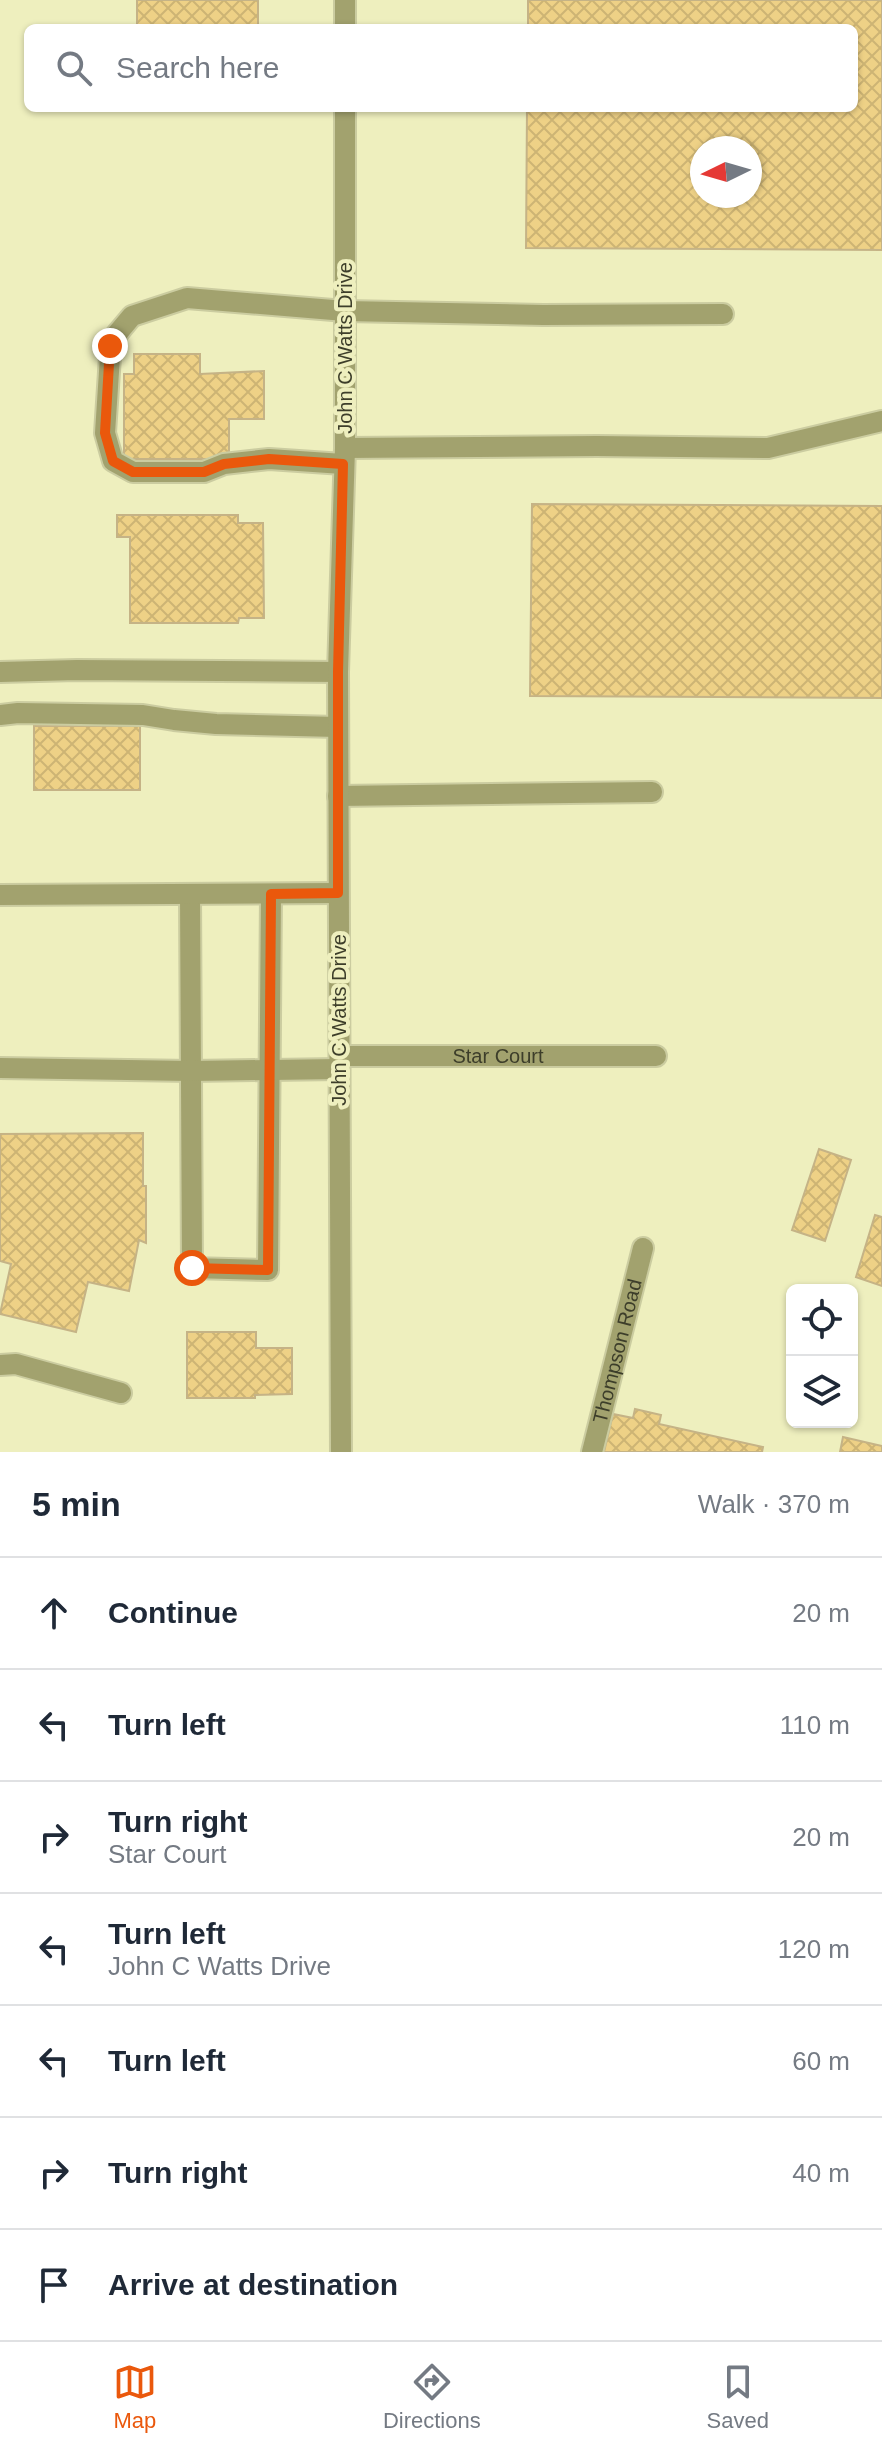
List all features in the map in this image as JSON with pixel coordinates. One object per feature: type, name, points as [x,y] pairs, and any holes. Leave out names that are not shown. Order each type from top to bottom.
[{"type":"street","points":[[345,0],[345,24]]},
{"type":"street","name":"John C Watts Drive","points":[[341,1452],[338,672],[344,456],[345,112]]},
{"type":"street","points":[[723,314],[543,315],[345,311],[187,298],[132,316],[111,341],[105,433],[113,461],[133,472],[204,472],[224,464],[269,459],[597,446],[768,448],[882,421]]},
{"type":"street","points":[[0,672],[338,672]]},
{"type":"street","points":[[0,715],[143,715],[216,724],[338,727]]},
{"type":"street","points":[[338,796],[652,792]]},
{"type":"street","points":[[0,895],[338,893]]},
{"type":"street","points":[[190,894],[192,1268],[268,1270],[271,894]]},
{"type":"street","name":"Star Court","points":[[0,1068],[269,1070],[340,1063],[656,1056]]},
{"type":"street","name":"Thompson Road","points":[[592,1452],[643,1248]]},
{"type":"street","points":[[0,1365],[16,1364],[121,1393]]},
{"type":"building","points":[[137,0],[258,0],[258,24],[137,24]]},
{"type":"building","points":[[528,0],[882,0],[882,250],[526,248],[527,112],[858,112],[858,24],[528,24]]},
{"type":"building","points":[[134,354],[200,354],[200,374],[264,371],[264,419],[229,419],[229,459],[124,459],[124,374],[134,374]]},
{"type":"building","points":[[532,504],[882,506],[882,698],[530,696]]},
{"type":"building","points":[[117,515],[238,515],[238,523],[263,523],[264,618],[239,618],[238,623],[130,623],[130,537],[117,537]]},
{"type":"building","points":[[34,726],[140,726],[140,790],[34,790]]},
{"type":"building","points":[[143,1133],[146,1243],[139,1240],[129,1291],[88,1282],[76,1332],[0,1314],[11,1264],[0,1261],[0,1134]]},
{"type":"building","points":[[819,1149],[851,1160],[825,1241],[792,1230]]},
{"type":"building","points":[[875,1215],[882,1217],[882,1286],[856,1277]]},
{"type":"building","points":[[187,1332],[256,1332],[256,1348],[292,1348],[292,1394],[255,1395],[255,1398],[187,1398]]},
{"type":"building","points":[[635,1409],[661,1415],[659,1424],[763,1447],[762,1452],[604,1452],[613,1414],[633,1418]]},
{"type":"building","points":[[843,1437],[882,1446],[882,1452],[840,1452]]},
{"type":"route","points":[[110,346],[105,433],[113,461],[133,472],[204,472],[224,464],[269,459],[343,464],[338,672],[338,893],[271,894],[268,1270],[192,1268]]}]
